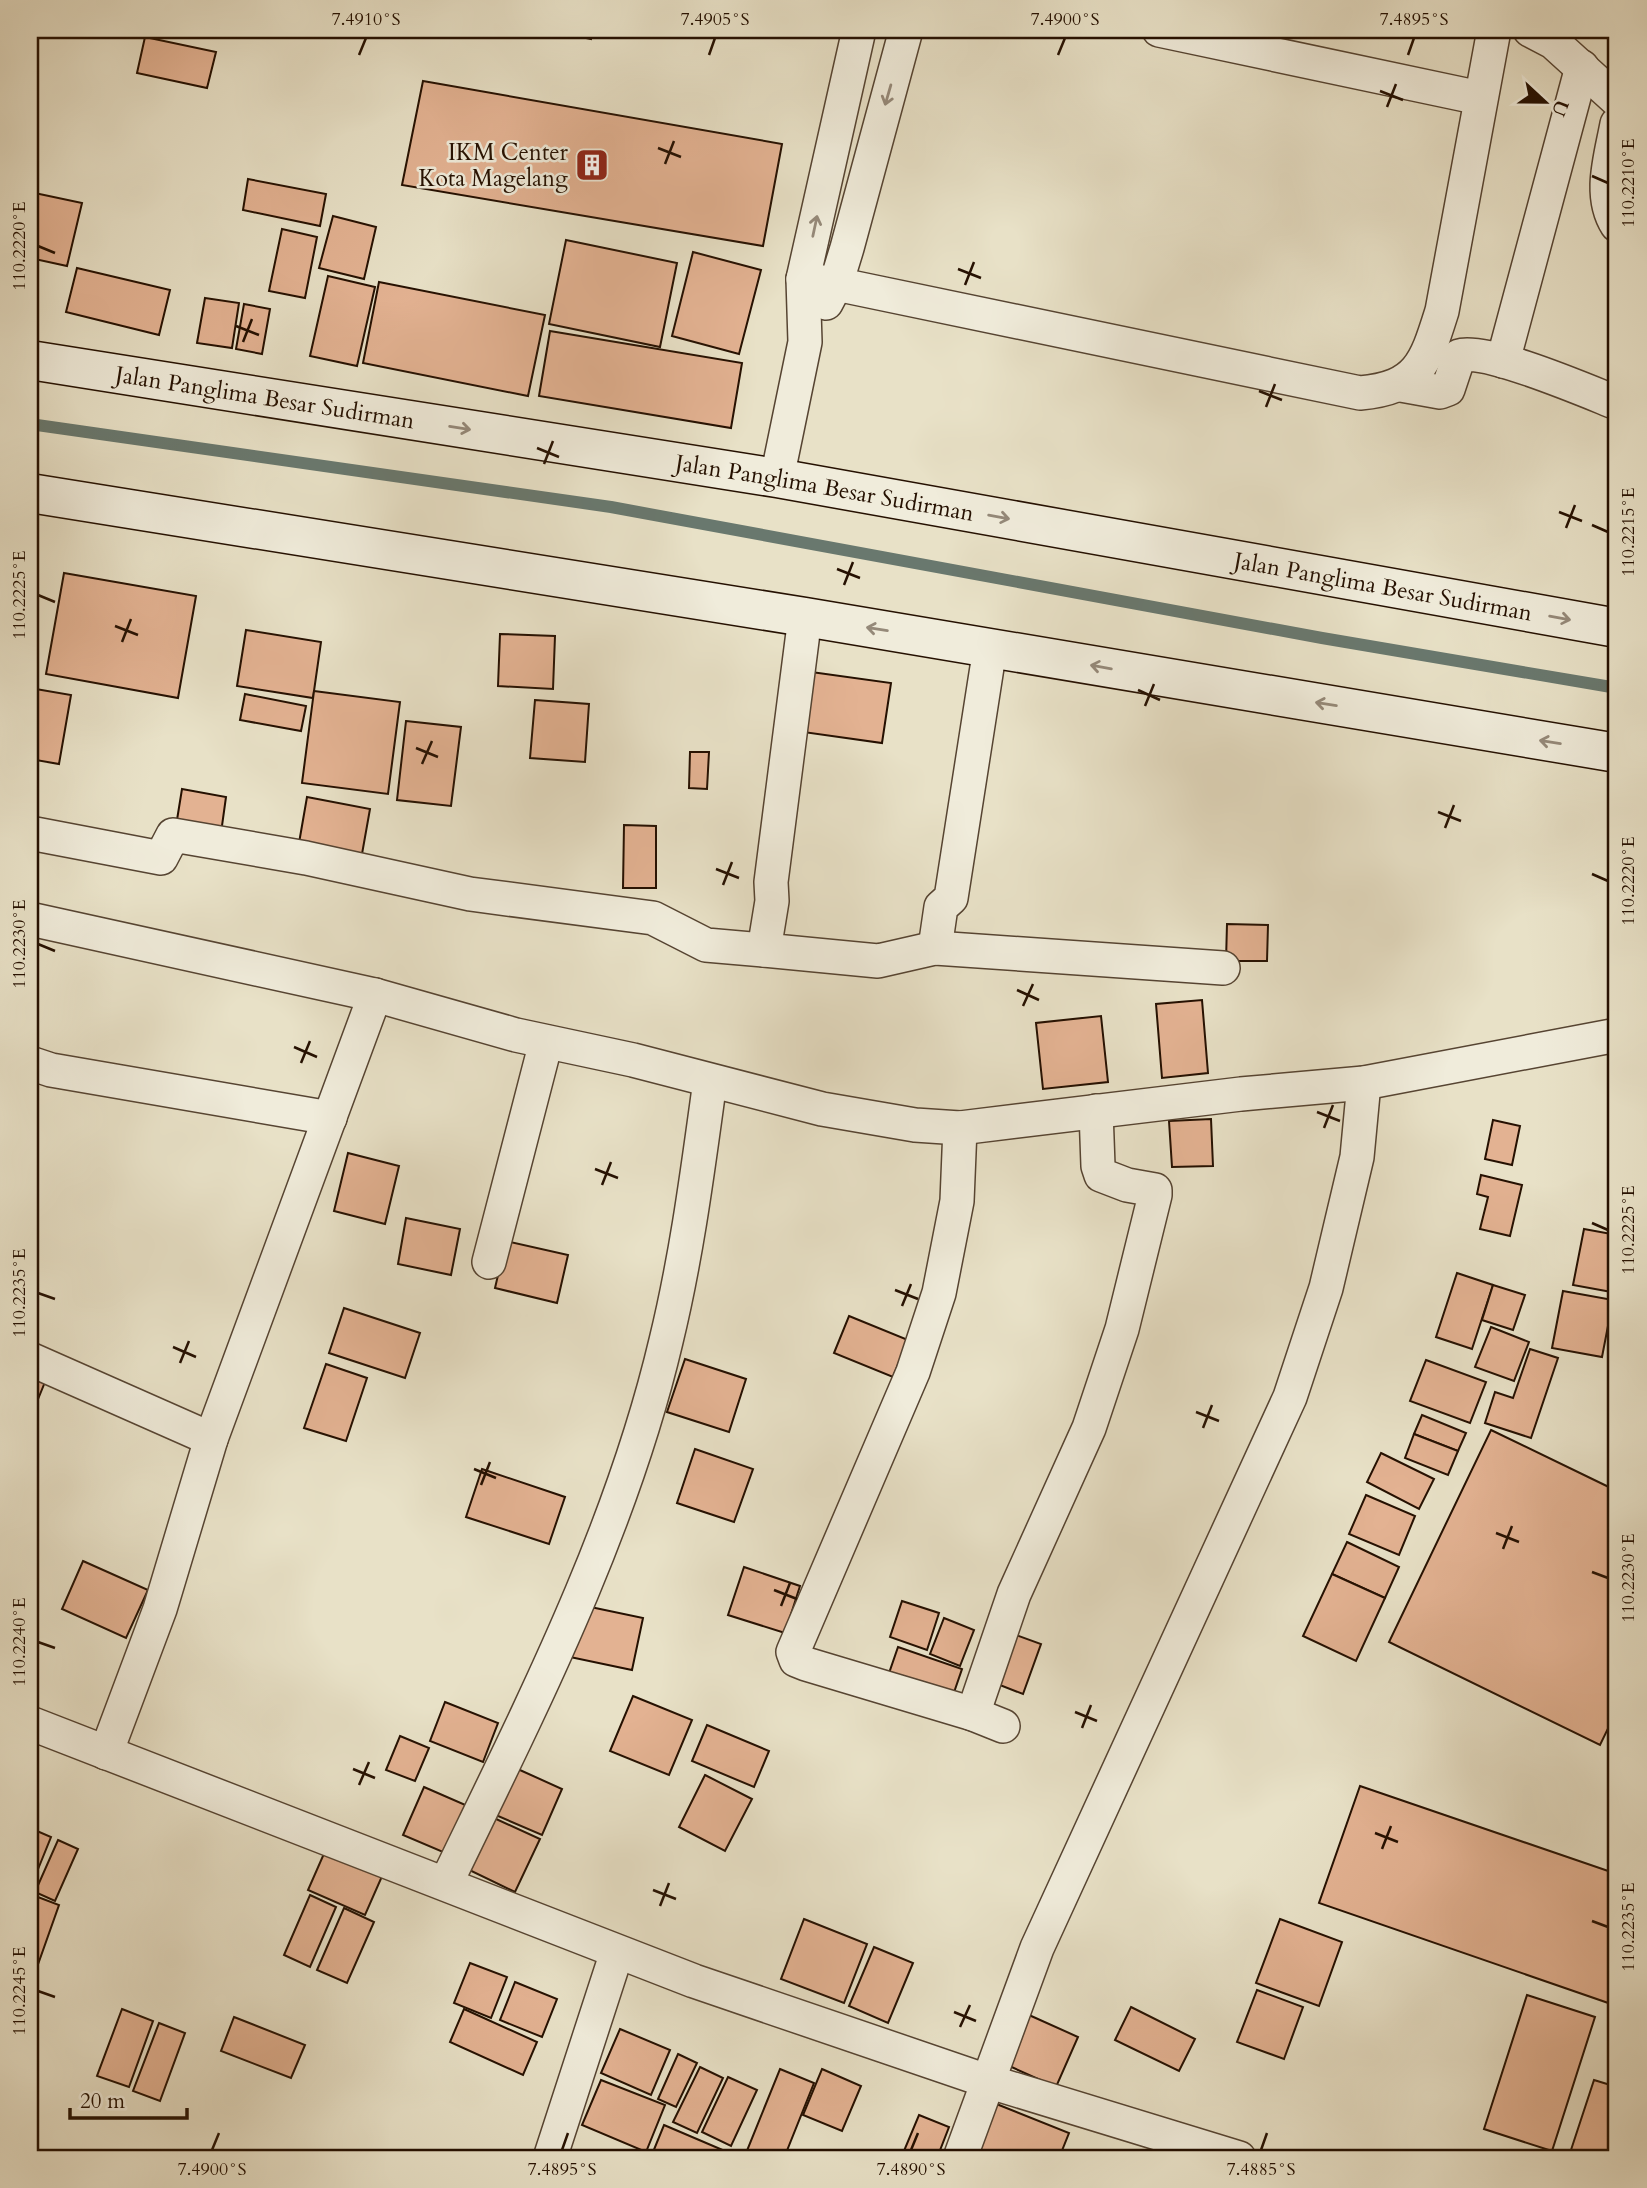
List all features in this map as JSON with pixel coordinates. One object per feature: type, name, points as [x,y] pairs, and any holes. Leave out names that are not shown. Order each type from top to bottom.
[{"type":"main road","name":"Jalan Panglima Besar Sudirman","points":[[30,360],[777,478],[1617,628]]},
{"type":"main road","points":[[30,493],[805,617],[1617,753]]},
{"type":"street","points":[[777,478],[805,342],[803,279],[859,30]]},
{"type":"street","points":[[805,342],[836,284],[906,30]]},
{"type":"street","points":[[1158,30],[1480,97]]},
{"type":"street","points":[[803,279],[1360,393],[1383,391],[1401,384],[1419,368],[1431,344],[1442,311],[1494,30]]},
{"type":"street","points":[[1530,30],[1553,42],[1617,100]]},
{"type":"street","points":[[1503,361],[1582,67]]},
{"type":"street","points":[[1617,124],[1606,195],[1610,214],[1617,225]]},
{"type":"street","points":[[1401,384],[1440,393],[1448,389],[1459,356],[1465,353],[1503,361],[1553,377],[1617,403]]},
{"type":"street","points":[[764,950],[805,617]]},
{"type":"street","points":[[935,948],[941,908],[951,898],[990,648]]},
{"type":"street","points":[[30,833],[161,858],[173,835],[306,858],[470,894],[653,918],[706,945],[878,961],[935,948],[1223,968]]},
{"type":"street","points":[[30,919],[375,995],[546,1042],[633,1060],[834,1112],[915,1125],[960,1128],[1241,1094],[1364,1083],[1617,1035]]},
{"type":"street","points":[[106,1753],[160,1609],[211,1439],[375,995]]},
{"type":"street","points":[[489,1262],[546,1042]]},
{"type":"street","points":[[30,1063],[51,1070],[330,1118]]},
{"type":"street","points":[[446,1883],[548,1671],[605,1538],[640,1435],[666,1342],[685,1251],[710,1080]]},
{"type":"street","points":[[960,2158],[1037,1948],[1290,1397],[1326,1289],[1357,1157],[1364,1083]]},
{"type":"street","points":[[960,1128],[957,1201],[939,1293],[913,1372],[793,1652],[796,1660],[806,1664],[988,1720],[1014,1594],[1089,1428],[1122,1329],[1155,1195],[1155,1190],[1127,1185],[1101,1175],[1098,1166],[1096,1111]]},
{"type":"street","points":[[30,1359],[211,1439]]},
{"type":"street","points":[[30,1723],[694,1981],[987,2081],[1239,2158]]},
{"type":"street","points":[[550,2158],[617,1952]]},
{"type":"building","points":[[548,30],[593,30],[591,39]]},
{"type":"building","points":[[145,37],[216,52],[207,88],[137,73]]},
{"type":"building","name":"IKM Center Kota Magelang","points":[[423,81],[782,144],[763,246],[402,185]]},
{"type":"building","points":[[248,179],[326,194],[320,226],[243,210]]},
{"type":"building","points":[[30,192],[82,203],[67,266],[30,258]]},
{"type":"building","points":[[333,216],[376,227],[364,279],[319,268]]},
{"type":"building","points":[[282,229],[317,237],[305,298],[269,291]]},
{"type":"building","points":[[566,240],[677,263],[660,347],[549,324]]},
{"type":"building","points":[[693,252],[761,270],[739,354],[672,336]]},
{"type":"building","points":[[77,268],[170,290],[159,335],[66,312]]},
{"type":"building","points":[[328,276],[375,287],[357,366],[310,356]]},
{"type":"building","points":[[379,282],[545,315],[528,396],[363,363]]},
{"type":"building","points":[[205,298],[239,303],[232,348],[197,343]]},
{"type":"building","points":[[244,304],[270,309],[262,354],[236,349]]},
{"type":"building","points":[[550,331],[742,363],[731,428],[539,396]]},
{"type":"building","points":[[64,573],[196,596],[178,698],[46,674]]},
{"type":"building","points":[[246,630],[321,642],[313,698],[237,686]]},
{"type":"building","points":[[500,634],[555,636],[553,689],[498,686]]},
{"type":"building","points":[[804,671],[891,683],[882,743],[796,731]]},
{"type":"building","points":[[30,688],[71,695],[59,764],[30,759]]},
{"type":"building","points":[[314,691],[400,702],[388,794],[302,783]]},
{"type":"building","points":[[245,694],[306,706],[301,731],[240,720]]},
{"type":"building","points":[[535,700],[589,704],[585,762],[530,758]]},
{"type":"building","points":[[406,721],[461,727],[451,806],[397,800]]},
{"type":"building","points":[[690,752],[709,752],[707,789],[689,788]]},
{"type":"building","points":[[182,789],[226,797],[221,833],[176,826]]},
{"type":"building","points":[[307,797],[370,809],[362,854],[299,843]]},
{"type":"building","points":[[624,825],[656,826],[656,888],[623,888]]},
{"type":"building","points":[[1227,924],[1268,925],[1267,961],[1226,961]]},
{"type":"building","points":[[1202,1000],[1208,1073],[1162,1078],[1156,1004]]},
{"type":"building","points":[[1101,1016],[1108,1082],[1043,1089],[1036,1023]]},
{"type":"building","points":[[1211,1119],[1213,1166],[1172,1167],[1169,1121]]},
{"type":"building","points":[[1493,1120],[1520,1126],[1512,1165],[1485,1159]]},
{"type":"building","points":[[348,1153],[399,1166],[385,1224],[334,1211]]},
{"type":"building","points":[[1481,1175],[1522,1185],[1510,1236],[1480,1229],[1488,1197],[1477,1194]]},
{"type":"building","points":[[406,1218],[460,1229],[451,1275],[398,1264]]},
{"type":"building","points":[[1584,1229],[1617,1235],[1617,1293],[1573,1285]]},
{"type":"building","points":[[506,1241],[568,1255],[557,1303],[495,1288]]},
{"type":"building","points":[[1457,1273],[1493,1285],[1472,1349],[1436,1337]]},
{"type":"building","points":[[1493,1285],[1525,1295],[1513,1330],[1482,1320]]},
{"type":"building","points":[[1563,1291],[1613,1300],[1602,1357],[1552,1348]]},
{"type":"building","points":[[344,1308],[420,1333],[405,1378],[329,1353]]},
{"type":"building","points":[[849,1316],[908,1340],[893,1377],[834,1353]]},
{"type":"building","points":[[1491,1327],[1529,1342],[1514,1381],[1475,1367]]},
{"type":"building","points":[[1530,1349],[1558,1358],[1531,1438],[1485,1423],[1495,1392],[1513,1398]]},
{"type":"building","points":[[685,1359],[746,1379],[729,1432],[667,1412]]},
{"type":"building","points":[[1426,1360],[1486,1382],[1470,1423],[1410,1401]]},
{"type":"building","points":[[30,1364],[49,1372],[30,1419]]},
{"type":"building","points":[[326,1364],[367,1378],[346,1441],[304,1428]]},
{"type":"building","points":[[1422,1415],[1466,1433],[1458,1451],[1414,1434]]},
{"type":"building","points":[[1491,1430],[1617,1491],[1617,1710],[1600,1745],[1389,1642]]},
{"type":"building","points":[[1414,1434],[1458,1451],[1448,1475],[1405,1458]]},
{"type":"building","points":[[695,1449],[753,1469],[734,1522],[677,1503]]},
{"type":"building","points":[[1381,1453],[1434,1479],[1419,1509],[1367,1482]]},
{"type":"building","points":[[482,1469],[565,1497],[549,1544],[466,1517]]},
{"type":"building","points":[[1366,1495],[1415,1516],[1399,1555],[1349,1534]]},
{"type":"building","points":[[1347,1542],[1399,1567],[1385,1598],[1332,1574]]},
{"type":"building","points":[[83,1561],[148,1590],[126,1638],[62,1609]]},
{"type":"building","points":[[744,1567],[800,1586],[785,1633],[728,1615]]},
{"type":"building","points":[[1332,1574],[1385,1598],[1356,1661],[1303,1636]]},
{"type":"building","points":[[902,1601],[939,1613],[927,1650],[890,1637]]},
{"type":"building","points":[[581,1605],[643,1618],[632,1670],[570,1657]]},
{"type":"building","points":[[944,1618],[974,1630],[960,1666],[930,1654]]},
{"type":"building","points":[[1005,1631],[1041,1644],[1023,1694],[987,1680]]},
{"type":"building","points":[[898,1647],[962,1669],[950,1704],[886,1682]]},
{"type":"building","points":[[633,1696],[692,1720],[669,1775],[610,1751]]},
{"type":"building","points":[[445,1702],[498,1723],[483,1762],[430,1741]]},
{"type":"building","points":[[707,1725],[769,1751],[754,1787],[692,1761]]},
{"type":"building","points":[[400,1736],[429,1748],[415,1781],[386,1770]]},
{"type":"building","points":[[511,1766],[562,1789],[542,1835],[491,1813]]},
{"type":"building","points":[[705,1775],[752,1799],[725,1851],[679,1827]]},
{"type":"building","points":[[1360,1786],[1617,1874],[1617,2006],[1319,1903]]},
{"type":"building","points":[[424,1787],[470,1807],[450,1855],[403,1835]]},
{"type":"building","points":[[483,1813],[540,1839],[515,1892],[459,1865]]},
{"type":"building","points":[[30,1828],[51,1837],[30,1889]]},
{"type":"building","points":[[58,1840],[78,1849],[55,1901],[35,1892]]},
{"type":"building","points":[[326,1849],[383,1874],[365,1915],[308,1890]]},
{"type":"building","points":[[30,1894],[59,1905],[36,1970],[30,1968]]},
{"type":"building","points":[[310,1895],[336,1907],[310,1967],[284,1955]]},
{"type":"building","points":[[344,1908],[374,1922],[347,1983],[317,1970]]},
{"type":"building","points":[[804,1919],[867,1944],[844,2003],[781,1979]]},
{"type":"building","points":[[1280,1919],[1342,1942],[1319,2006],[1256,1983]]},
{"type":"building","points":[[874,1947],[913,1963],[888,2023],[849,2006]]},
{"type":"building","points":[[470,1963],[507,1977],[491,2018],[454,2003]]},
{"type":"building","points":[[515,1982],[557,1999],[542,2037],[500,2020]]},
{"type":"building","points":[[1257,1990],[1303,2007],[1284,2059],[1237,2042]]},
{"type":"building","points":[[1527,1995],[1595,2017],[1552,2151],[1484,2129]]},
{"type":"building","points":[[1131,2007],[1195,2039],[1179,2071],[1115,2040]]},
{"type":"building","points":[[122,2009],[153,2021],[129,2087],[97,2076]]},
{"type":"building","points":[[464,2009],[537,2042],[523,2075],[450,2042]]},
{"type":"building","points":[[1029,2015],[1078,2037],[1056,2087],[1007,2065]]},
{"type":"building","points":[[234,2017],[305,2045],[291,2078],[221,2051]]},
{"type":"building","points":[[159,2023],[185,2033],[160,2101],[133,2091]]},
{"type":"building","points":[[620,2029],[670,2050],[651,2095],[601,2073]]},
{"type":"building","points":[[678,2054],[697,2063],[676,2107],[658,2099]]},
{"type":"building","points":[[700,2067],[723,2078],[697,2133],[673,2122]]},
{"type":"building","points":[[780,2069],[814,2083],[784,2158],[744,2158]]},
{"type":"building","points":[[822,2069],[861,2086],[842,2131],[803,2115]]},
{"type":"building","points":[[728,2077],[757,2090],[731,2146],[702,2132]]},
{"type":"building","points":[[601,2080],[665,2105],[646,2152],[582,2125]]},
{"type":"building","points":[[1594,2080],[1617,2087],[1617,2158],[1569,2156]]},
{"type":"building","points":[[989,2101],[1069,2133],[1059,2158],[967,2158]]},
{"type":"building","points":[[919,2115],[949,2127],[937,2158],[901,2158]]},
{"type":"building","points":[[664,2125],[725,2151],[721,2158],[668,2158],[653,2152]]},
{"type":"waterway","points":[[30,424],[611,507],[1322,638],[1617,688]]},
{"type":"place","name":"IKM Center Kota Magelang","points":[[592,165]]}]
